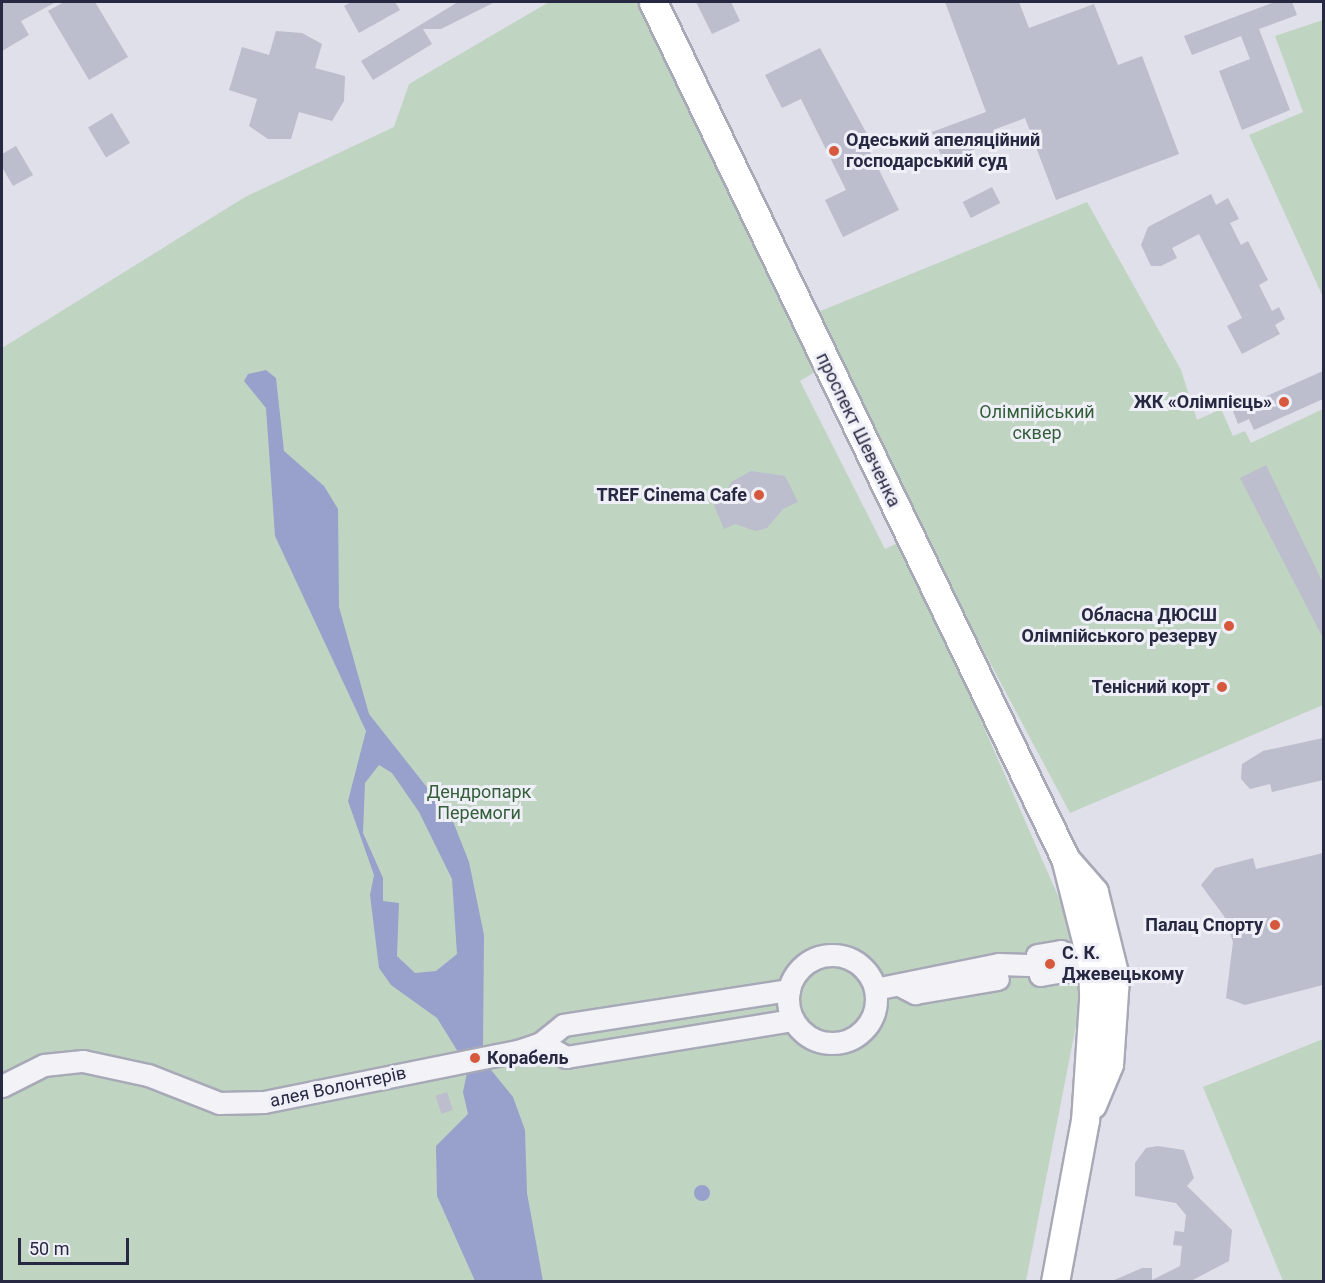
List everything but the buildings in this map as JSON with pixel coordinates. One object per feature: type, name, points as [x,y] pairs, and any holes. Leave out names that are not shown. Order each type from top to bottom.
[{"type":"main road","name":"проспект Шевченка","points":[[653,2],[1065,858],[1092,964],[1085,1120],[1055,1281]]},
{"type":"street","points":[[837,956],[861,966],[875,989],[869,1023],[852,1038],[820,1041],[793,1020],[789,990],[808,963],[837,956]]},
{"type":"street","points":[[875,989],[899,985],[913,977],[999,964],[1029,966],[1040,975],[1056,973],[1065,971],[1075,959]]},
{"type":"street","name":"алея Волонтерів","points":[[2,1086],[44,1065],[83,1061],[127,1068],[194,1095],[236,1105],[304,1097],[454,1062],[518,1051],[541,1043],[562,1025],[789,990]]},
{"type":"street","points":[[541,1043],[566,1057],[793,1020]]},
{"type":"green space","name":"Дендропарк Перемоги","points":[[549,2],[650,2],[823,367],[800,381],[885,549],[902,541],[1088,964],[1026,1281],[2,1281],[2,348],[245,197],[394,127],[409,84]]},
{"type":"green space","points":[[1324,20],[1323,297],[1249,135],[1303,112],[1275,36]]},
{"type":"green space","name":"Олімпійський сквер","points":[[1087,202],[1181,370],[1197,420],[1221,409],[1233,436],[1245,431],[1251,443],[1323,409],[1323,705],[1070,813],[806,317]]},
{"type":"green space","points":[[1323,1039],[1323,1281],[1283,1281],[1203,1087]]},
{"type":"water","points":[[266,370],[276,378],[284,451],[324,486],[338,509],[339,607],[369,714],[452,819],[469,862],[484,935],[483,1051],[487,1065],[513,1097],[525,1130],[527,1193],[543,1281],[475,1281],[437,1196],[436,1146],[468,1114],[463,1092],[468,1068],[437,1018],[391,985],[379,968],[370,895],[374,875],[348,801],[366,731],[275,536],[266,408],[244,381],[248,374]],"holes":[[[379,765],[392,773],[419,812],[452,879],[457,954],[436,971],[415,973],[397,956],[399,903],[383,901],[383,878],[363,833],[365,783]]]},
{"type":"water","points":[[699,1185],[705,1185],[710,1193],[708,1199],[699,1201],[694,1196],[694,1190]]},
{"type":"place","name":"Одеський апеляційний господарський суд","points":[[834,151]]},
{"type":"place","name":"ЖК «Олімпієць»","points":[[1284,402]]},
{"type":"place","name":"TREF Cinema Cafe","points":[[759,495]]},
{"type":"place","name":"Обласна ДЮСШ Олімпійського резерву","points":[[1229,626]]},
{"type":"place","name":"Тенісний корт","points":[[1222,687]]},
{"type":"place","name":"Палац Спорту","points":[[1275,925]]},
{"type":"place","name":"С. К. Джевецькому","points":[[1050,964]]},
{"type":"place","name":"Корабель","points":[[475,1058]]}]
